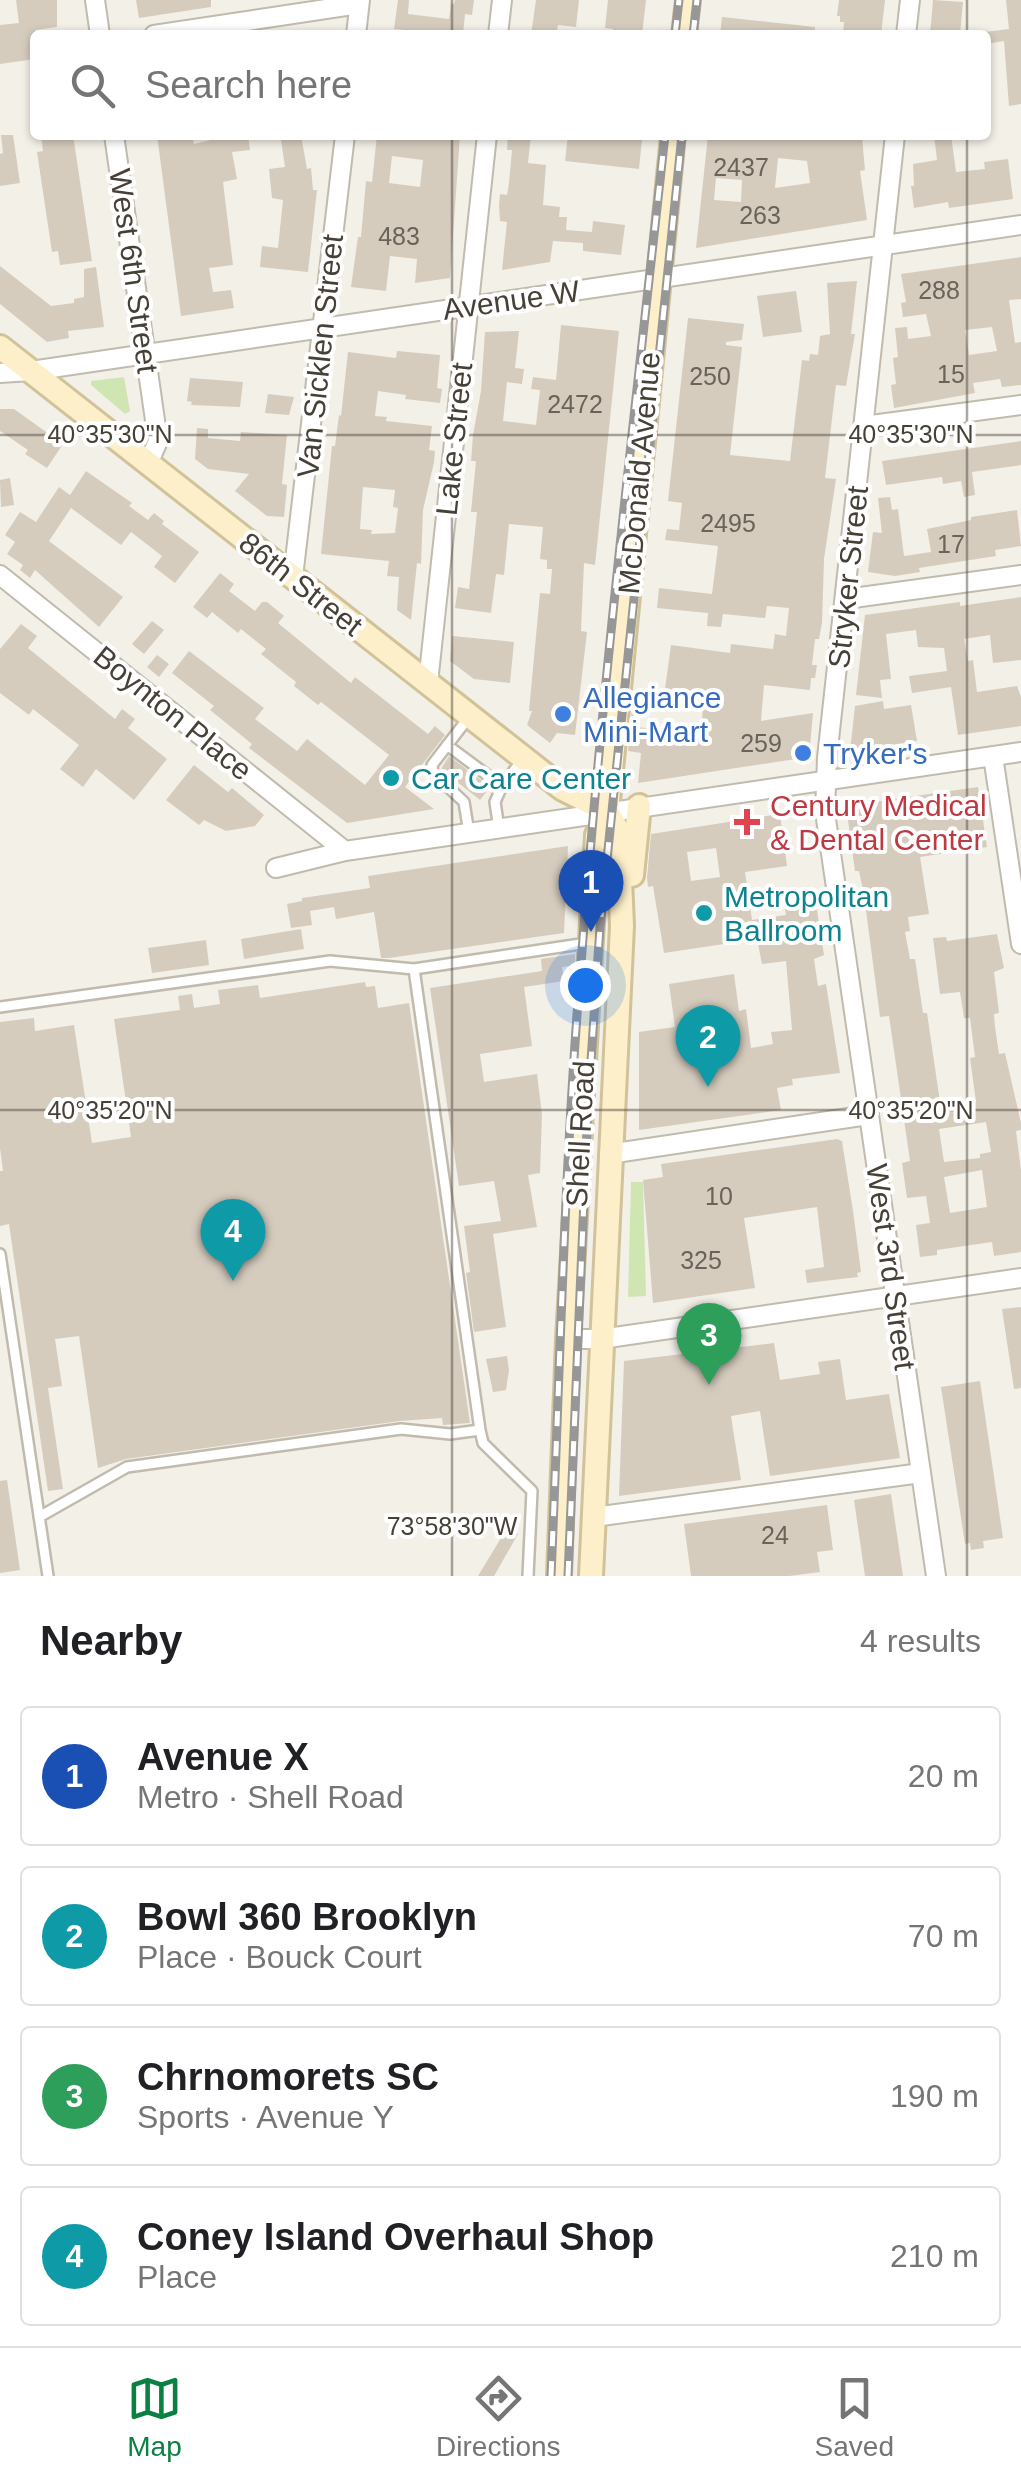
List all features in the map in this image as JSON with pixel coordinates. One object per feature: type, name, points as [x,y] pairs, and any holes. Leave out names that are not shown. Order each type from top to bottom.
[{"type":"main road","points":[[685,30],[688,0]]},
{"type":"main road","name":"McDonald Avenue","points":[[607,811],[672,140]]},
{"type":"main road","name":"86th Street","points":[[0,347],[574,797],[607,811]]},
{"type":"main road","name":"Shell Road","points":[[622,926],[631,904],[639,806]]},
{"type":"main road","name":"Shell Road","points":[[591,1576],[622,926],[618,831],[607,811]]},
{"type":"main road","name":"Shell Road","points":[[559,1576],[590,942],[597,835],[607,811]]},
{"type":"street","points":[[95,0],[99,30]]},
{"type":"street","points":[[499,30],[502,0]]},
{"type":"street","points":[[907,30],[910,0]]},
{"type":"street","points":[[178,30],[285,8],[359,2],[356,30]]},
{"type":"street","name":"West 6th Street","points":[[115,140],[158,441],[148,464]]},
{"type":"street","name":"Van Sicklen Street","points":[[293,577],[343,140]]},
{"type":"street","name":"Lake Street","points":[[428,683],[486,140]]},
{"type":"street","name":"Stryker Street","points":[[826,780],[894,140]]},
{"type":"street","name":"Avenue W","points":[[0,373],[1021,225]]},
{"type":"street","points":[[864,426],[1021,405]]},
{"type":"street","name":"Boynton Place","points":[[0,575],[346,851]]},
{"type":"street","points":[[846,600],[1021,575]]},
{"type":"street","points":[[276,868],[346,851],[1021,752]]},
{"type":"street","points":[[993,756],[1021,944]]},
{"type":"street","name":"West 3rd Street","points":[[826,780],[825,812],[936,1576]]},
{"type":"street","points":[[609,1154],[868,1114]]},
{"type":"street","points":[[568,1339],[601,1339],[1021,1278]]},
{"type":"street","points":[[594,1516],[920,1472]]},
{"type":"lane","points":[[469,833],[464,802],[433,773],[432,765],[470,716]]},
{"type":"lane","points":[[447,745],[502,786]]},
{"type":"lane","points":[[499,829],[496,802],[502,786],[524,758]]},
{"type":"lane","points":[[0,1007],[330,961],[414,969],[590,942]]},
{"type":"lane","points":[[414,969],[480,1430],[483,1443],[532,1491],[528,1576]]},
{"type":"lane","points":[[0,1254],[48,1576]]},
{"type":"lane","points":[[39,1517],[127,1467],[401,1428],[450,1434],[480,1430]]},
{"type":"green space","points":[[124,377],[130,411],[125,414],[91,385],[91,381]]},
{"type":"green space","points":[[631,1182],[643,1182],[646,1296],[628,1297]]},
{"type":"building","points":[[16,0],[57,0],[57,27],[30,30],[30,60],[0,64],[0,25],[19,23]]},
{"type":"building","points":[[136,0],[211,0],[211,7],[139,18]]},
{"type":"building","points":[[398,0],[409,0],[408,14],[449,19],[451,3],[474,0],[472,15],[465,14],[463,30],[394,29]]},
{"type":"building","points":[[536,0],[579,0],[576,27],[558,25],[557,30],[532,30]]},
{"type":"building","points":[[608,0],[646,0],[643,30],[605,28]]},
{"type":"building","points":[[839,0],[885,0],[882,30],[843,30],[844,22],[837,16]]},
{"type":"building","points":[[933,0],[963,2],[960,30],[930,30]]},
{"type":"building","points":[[1006,0],[1021,0],[1021,104],[1009,106],[1004,41],[991,43],[991,31],[1009,29]]},
{"type":"building","points":[[722,17],[815,27],[815,30],[721,30]]},
{"type":"building","points":[[1,135],[13,135],[20,183],[0,186]]},
{"type":"building","points":[[42,140],[74,140],[92,261],[60,265],[58,251],[52,252],[37,152],[43,151]]},
{"type":"building","points":[[158,140],[193,140],[194,144],[249,140],[250,150],[232,152],[237,179],[223,182],[233,265],[209,268],[213,292],[231,290],[234,308],[181,316]]},
{"type":"building","points":[[281,140],[302,140],[313,190],[317,190],[308,272],[260,267],[262,246],[278,248],[283,200],[272,198],[269,169],[285,167]]},
{"type":"building","points":[[376,140],[460,140],[450,278],[415,283],[417,259],[390,256],[386,291],[351,287],[366,181],[372,182]],"holes":[[[392,156],[423,160],[420,187],[389,183]]]},
{"type":"building","points":[[508,140],[530,140],[528,163],[546,165],[543,205],[560,207],[559,217],[567,217],[566,230],[592,232],[593,221],[625,225],[621,255],[583,251],[583,243],[553,241],[550,262],[502,270],[507,222],[500,221],[499,206],[500,194],[507,195],[509,183],[512,150],[507,150]]},
{"type":"building","points":[[567,140],[642,140],[639,169],[565,161]]},
{"type":"building","points":[[707,140],[862,140],[865,170],[860,171],[867,220],[696,248]],"holes":[[[778,158],[807,161],[810,183],[775,188]],[[716,178],[742,180],[741,202],[714,200]]]},
{"type":"building","points":[[935,140],[952,140],[956,172],[985,169],[984,162],[1008,159],[1013,199],[949,208],[948,202],[914,208],[913,164],[937,160]]},
{"type":"building","points":[[1021,257],[1021,299],[1009,300],[1015,343],[1021,342],[1021,385],[1002,387],[1000,379],[973,383],[975,393],[894,408],[893,358],[898,357],[895,328],[907,327],[908,339],[931,336],[926,314],[903,317],[901,303],[906,302],[901,274]],"holes":[[[992,327],[997,351],[969,355],[965,330]]]},
{"type":"building","points":[[0,266],[51,306],[74,303],[74,299],[84,297],[84,269],[96,267],[104,327],[68,331],[69,338],[47,342],[0,304]]},
{"type":"building","points":[[857,281],[851,334],[855,334],[846,386],[836,385],[825,478],[836,479],[824,559],[822,623],[819,639],[815,639],[812,665],[817,665],[815,678],[811,678],[810,690],[764,685],[761,721],[813,713],[809,757],[638,783],[641,753],[628,751],[632,707],[637,708],[636,727],[701,734],[703,706],[660,701],[671,645],[730,653],[731,644],[773,649],[775,634],[786,636],[789,608],[767,606],[765,618],[723,614],[721,627],[707,626],[708,613],[657,608],[659,588],[712,594],[718,546],[665,540],[667,529],[679,530],[682,503],[668,501],[688,318],[744,324],[742,340],[726,342],[742,347],[730,455],[790,461],[802,360],[809,361],[810,354],[818,355],[820,336],[830,334],[827,283]]},
{"type":"building","points":[[796,291],[802,332],[763,337],[757,296]]},
{"type":"building","points":[[561,325],[619,331],[595,565],[584,563],[581,631],[587,632],[575,735],[557,733],[550,743],[527,725],[532,711],[540,593],[550,594],[552,569],[547,569],[547,560],[540,559],[543,527],[509,524],[504,575],[496,574],[491,613],[455,608],[458,587],[469,589],[477,512],[471,512],[476,461],[471,461],[485,332],[519,331],[515,368],[524,369],[522,384],[507,382],[503,421],[536,425],[540,390],[531,389],[533,377],[556,380]]},
{"type":"building","points":[[397,351],[440,355],[437,388],[442,389],[440,403],[378,391],[375,416],[387,417],[386,421],[432,426],[429,450],[435,451],[434,462],[423,510],[421,564],[417,563],[411,620],[397,610],[399,577],[387,576],[389,561],[321,554],[332,446],[341,416],[348,352],[396,358]],"holes":[[[363,487],[395,490],[395,533],[371,534],[372,530],[360,529]]]},
{"type":"building","points":[[190,378],[243,382],[240,407],[191,405],[187,401]]},
{"type":"building","points":[[268,394],[294,397],[289,415],[265,413]]},
{"type":"building","points":[[0,409],[14,409],[63,444],[47,468],[0,431]]},
{"type":"building","points":[[197,428],[208,429],[208,438],[240,441],[241,432],[287,435],[282,484],[287,485],[284,517],[267,516],[235,491],[249,474],[208,469],[195,459]]},
{"type":"building","points":[[1021,441],[1021,465],[972,472],[975,495],[964,497],[961,481],[943,484],[942,477],[886,485],[882,461]]},
{"type":"building","points":[[86,471],[132,503],[129,506],[148,520],[154,513],[164,521],[162,524],[199,552],[175,583],[154,567],[162,556],[131,532],[121,545],[71,508],[49,541],[123,597],[99,627],[35,570],[30,578],[20,570],[23,565],[7,554],[15,542],[5,535],[20,512],[36,522],[59,487],[70,495]]},
{"type":"building","points":[[10,478],[14,505],[1,507],[0,480]]},
{"type":"building","points":[[890,497],[892,510],[898,509],[904,556],[931,552],[927,529],[1017,510],[1021,546],[995,550],[996,556],[919,568],[920,572],[895,576],[868,572],[873,532],[882,533],[878,498]]},
{"type":"building","points":[[220,573],[234,584],[229,591],[255,611],[267,602],[284,616],[278,623],[351,683],[355,677],[428,734],[435,726],[445,735],[405,787],[434,809],[347,823],[249,748],[252,744],[210,710],[214,706],[172,673],[189,651],[264,708],[255,719],[297,751],[307,739],[365,785],[389,755],[294,686],[296,682],[261,654],[266,649],[241,629],[238,633],[212,612],[207,618],[193,607]]},
{"type":"building","points":[[1021,597],[1021,660],[993,663],[990,635],[964,639],[968,661],[973,660],[977,692],[1017,686],[1021,726],[958,735],[951,687],[912,693],[909,676],[947,671],[944,648],[918,647],[916,630],[886,634],[891,679],[880,680],[882,698],[856,695],[865,615]]},
{"type":"building","points":[[152,621],[164,630],[144,654],[132,644]]},
{"type":"building","points":[[21,624],[37,636],[28,648],[115,719],[122,709],[135,719],[128,728],[167,759],[134,800],[96,769],[83,787],[60,769],[79,745],[33,709],[29,715],[0,693],[0,649]]},
{"type":"building","points":[[452,636],[514,642],[510,683],[474,679],[450,661]]},
{"type":"building","points":[[157,655],[169,664],[159,677],[147,667]]},
{"type":"building","points":[[883,701],[884,709],[911,705],[917,741],[850,751],[855,706]]},
{"type":"building","points":[[449,756],[490,787],[480,800],[441,769]]},
{"type":"building","points":[[194,765],[228,792],[232,788],[264,815],[255,826],[226,831],[204,820],[199,825],[166,800]]},
{"type":"building","points":[[978,787],[987,847],[920,857],[929,914],[908,917],[910,931],[905,932],[910,959],[915,959],[923,1013],[927,1013],[941,1109],[976,1102],[970,1058],[975,1057],[970,1018],[964,1018],[960,992],[940,994],[933,938],[946,937],[947,941],[997,934],[1004,968],[994,972],[999,1013],[994,1014],[995,1027],[999,1054],[1005,1053],[1021,1123],[1021,1130],[1016,1131],[1021,1170],[1021,1252],[994,1256],[992,1242],[937,1250],[937,1255],[920,1257],[916,1225],[930,1223],[926,1196],[907,1198],[902,1163],[910,1161],[889,1016],[880,1017],[864,895],[859,871],[855,871],[846,806]],"holes":[[[986,1122],[991,1152],[980,1154],[980,1158],[944,1162],[939,1129]],[[982,1170],[987,1207],[950,1213],[944,1177]]]},
{"type":"building","points":[[780,814],[787,866],[745,872],[752,920],[786,915],[785,909],[816,904],[824,955],[814,959],[818,986],[826,984],[840,1073],[792,1079],[793,1085],[777,1088],[781,1110],[639,1130],[639,1032],[675,1027],[669,984],[734,974],[739,1011],[746,1009],[751,1048],[773,1044],[771,1032],[792,1030],[786,961],[762,964],[757,939],[664,953],[653,886],[648,887],[647,878],[651,834]],"holes":[[[716,848],[720,877],[691,881],[687,852]]]},
{"type":"building","points":[[568,846],[564,933],[381,958],[374,912],[336,919],[334,907],[310,911],[312,925],[291,928],[287,904],[302,898],[370,888],[368,876]]},
{"type":"building","points":[[301,929],[304,949],[244,959],[241,939]]},
{"type":"building","points":[[206,940],[209,965],[152,973],[148,948]]},
{"type":"building","points":[[575,954],[575,965],[562,967],[564,981],[524,987],[532,1046],[480,1054],[484,1082],[537,1074],[542,1115],[540,1173],[528,1175],[537,1227],[493,1234],[506,1327],[474,1332],[464,1226],[501,1221],[494,1181],[459,1186],[430,988],[542,971],[541,959]]},
{"type":"building","points":[[365,982],[366,987],[375,986],[378,1008],[409,1003],[470,1423],[443,1425],[442,1418],[400,1421],[126,1459],[98,1468],[79,1336],[55,1339],[62,1386],[48,1388],[63,1489],[48,1491],[9,1224],[0,1226],[0,1022],[34,1018],[35,1031],[74,1025],[92,1143],[131,1137],[114,1019],[180,1010],[178,996],[192,994],[194,1008],[220,1004],[218,990],[258,985],[260,998]]},
{"type":"building","points":[[842,1141],[853,1211],[861,1272],[858,1277],[807,1283],[805,1270],[824,1267],[817,1207],[744,1218],[755,1288],[653,1303],[643,1180],[663,1177],[661,1164]]},
{"type":"building","points":[[1021,1307],[1021,1388],[1014,1389],[1002,1309]]},
{"type":"building","points":[[774,1343],[780,1380],[820,1374],[818,1362],[840,1359],[846,1400],[889,1394],[900,1458],[770,1476],[760,1411],[731,1416],[741,1480],[619,1496],[624,1361]]},
{"type":"building","points":[[507,1356],[506,1390],[493,1392],[486,1359]]},
{"type":"building","points":[[980,1381],[1003,1538],[983,1541],[984,1548],[971,1550],[970,1543],[965,1544],[941,1387]]},
{"type":"building","points":[[7,1480],[20,1570],[0,1573],[0,1481]]},
{"type":"building","points":[[891,1494],[903,1576],[865,1576],[854,1500]]},
{"type":"building","points":[[827,1505],[833,1550],[817,1552],[820,1572],[789,1576],[691,1576],[684,1524]]},
{"type":"building","points":[[507,1528],[518,1534],[494,1576],[478,1576]]},
{"type":"railway","points":[[676,30],[679,0]]},
{"type":"railway","points":[[694,30],[697,0]]},
{"type":"railway","points":[[551,1576],[566,1193],[589,860],[664,140]]},
{"type":"railway","points":[[568,1576],[588,1105],[600,927],[681,140]]},
{"type":"place","name":"Allegiance Mini-Mart","points":[[563,714]]},
{"type":"place","name":"Tryker's","points":[[803,753]]},
{"type":"place","name":"Car Care Center","points":[[391,778]]},
{"type":"place","name":"Century Medical & Dental Center","points":[[747,822]]},
{"type":"place","name":"Metropolitan Ballroom","points":[[704,913]]},
{"type":"place","name":"Avenue X","points":[[591,932]]},
{"type":"place","name":"Bowl 360 Brooklyn","points":[[708,1087]]},
{"type":"place","name":"Coney Island Overhaul Shop","points":[[233,1281]]},
{"type":"place","name":"Chrnomorets SC","points":[[709,1385]]}]
